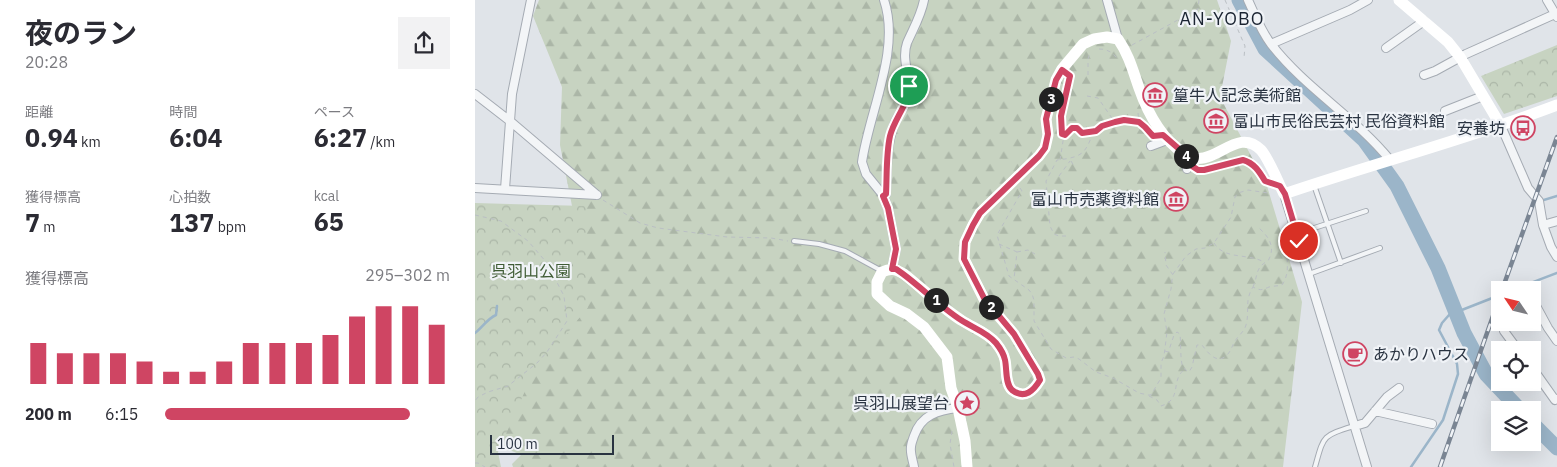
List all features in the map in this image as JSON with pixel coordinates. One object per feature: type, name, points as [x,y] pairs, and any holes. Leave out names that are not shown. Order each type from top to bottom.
[{"type":"street","points":[[505,190],[512,94],[531,0]]},
{"type":"street","points":[[884,0],[888,17],[889,35],[886,63],[862,162],[866,174],[883,196],[888,208],[896,249],[887,270],[877,282],[877,294],[890,306],[907,314],[924,327],[947,357],[951,388],[958,408],[965,442],[967,467]]},
{"type":"street","points":[[883,196],[886,194],[890,136],[909,95],[905,56],[907,44],[924,0]]},
{"type":"street","points":[[1107,0],[1121,44],[1131,62],[1148,112],[1157,127],[1186,162],[1194,158],[1203,159],[1211,157],[1235,143],[1248,142],[1262,152],[1282,190],[1367,467]]},
{"type":"street","points":[[1247,0],[1271,44],[1320,94],[1375,142],[1389,160]]},
{"type":"street","points":[[1271,44],[1350,10],[1368,0]]},
{"type":"street","points":[[1399,0],[1448,42],[1460,57],[1501,126],[1530,192],[1536,196],[1539,202],[1543,225],[1554,246],[1557,257]]},
{"type":"street","points":[[1424,75],[1556,15],[1547,0]]},
{"type":"street","points":[[1386,48],[1424,21]]},
{"type":"street","points":[[887,270],[896,269],[961,320],[987,334],[997,344],[1005,359],[1008,383],[1012,390],[1021,394],[1028,394],[1035,389],[1040,380],[1038,374],[1014,334],[984,298],[964,259],[965,242],[980,213],[1045,148],[1048,134],[1046,119],[1056,80],[1062,70],[1083,44],[1096,44],[1107,36],[1121,44]]},
{"type":"street","points":[[475,94],[510,121],[597,196]]},
{"type":"street","points":[[1445,111],[1483,96]]},
{"type":"street","points":[[1282,190],[1314,184],[1501,126],[1557,105]]},
{"type":"street","points":[[1151,146],[1167,140]]},
{"type":"street","points":[[475,188],[597,196]]},
{"type":"street","points":[[1543,225],[1557,221]]},
{"type":"street","points":[[1541,315],[1557,341]]},
{"type":"street","points":[[1541,380],[1555,400],[1557,399]]},
{"type":"street","points":[[1355,426],[1365,423],[1387,397],[1399,388]]},
{"type":"street","points":[[914,467],[910,447],[915,431],[932,414],[958,408]]},
{"type":"street","points":[[1375,411],[1432,424]]},
{"type":"lane","points":[[1314,184],[1341,263]]},
{"type":"lane","points":[[1297,238],[1327,224],[1366,211]]},
{"type":"lane","points":[[794,242],[819,244],[845,251],[877,268],[887,270]]},
{"type":"lane","points":[[1309,274],[1380,248]]},
{"type":"lane","points":[[1315,467],[1323,440],[1332,433],[1355,426]]},
{"type":"path","points":[[1121,44],[1138,42],[1198,9],[1199,0]]},
{"type":"path","points":[[1225,0],[1245,46],[1244,58]]},
{"type":"path","points":[[1087,74],[1088,59],[1096,44],[1109,51],[1118,59]]},
{"type":"path","points":[[1062,70],[1070,76],[1061,116],[1062,134],[1065,135]]},
{"type":"path","points":[[1087,96],[1098,98],[1115,122]]},
{"type":"path","points":[[1138,110],[1139,122]]},
{"type":"path","points":[[1066,236],[1054,234],[1050,226],[1046,181],[1057,160],[1069,160],[1082,153],[1096,131],[1102,126],[1124,120],[1139,122],[1149,131]]},
{"type":"path","points":[[1060,160],[1065,135],[1072,128],[1077,128],[1082,133],[1096,131]]},
{"type":"path","points":[[1243,160],[1248,142]]},
{"type":"path","points":[[1069,160],[1074,166]]},
{"type":"path","points":[[1059,176],[1069,160]]},
{"type":"path","points":[[1186,162],[1198,170],[1204,170],[1243,160],[1255,166],[1268,183],[1282,190]]},
{"type":"path","points":[[1198,170],[1199,178]]},
{"type":"path","points":[[1019,187],[1022,191],[997,233],[999,244],[1009,276],[1031,294],[1034,300],[1034,321],[1051,349],[1066,358],[1074,357],[1079,359],[1096,372],[1113,378],[1139,393],[1157,400],[1161,406],[1166,405],[1176,394],[1176,381],[1185,369]]},
{"type":"path","points":[[1148,395],[1151,394],[1161,378],[1161,363],[1165,352],[1167,332],[1164,314],[1173,275],[1186,256],[1196,249],[1205,248],[1213,243],[1231,217],[1235,197],[1238,192],[1248,190],[1268,193]]},
{"type":"path","points":[[597,196],[640,223],[658,228],[727,236],[771,238],[794,242]]},
{"type":"path","points":[[475,215],[501,221],[528,241],[547,263],[565,296],[567,321],[547,352],[537,363],[508,386],[488,392],[478,397],[475,401]]},
{"type":"path","points":[[1165,352],[1168,352],[1174,335],[1177,332],[1180,334],[1182,342],[1182,363],[1189,372],[1197,345],[1202,345],[1213,358],[1227,356],[1236,339],[1245,328],[1248,295],[1253,288],[1257,270],[1270,258],[1272,247],[1269,238],[1259,228]]},
{"type":"path","points":[[1253,288],[1261,291],[1282,285],[1287,277],[1286,247],[1297,238]]},
{"type":"path","points":[[1213,243],[1217,248],[1231,255],[1255,259],[1264,263]]},
{"type":"path","points":[[999,244],[1017,252],[1028,250],[1035,254]]},
{"type":"path","points":[[1014,279],[1017,252]]},
{"type":"path","points":[[1165,252],[1167,265],[1173,275]]},
{"type":"path","points":[[952,431],[950,444],[954,467]]},
{"type":"path","points":[[475,463],[479,462],[485,467]]},
{"type":"green space","name":"呉羽山公園","points":[[539,0],[1217,0],[1231,41],[1220,97],[1267,186],[1302,302],[1283,467],[513,467],[512,464],[521,455],[489,441],[573,211],[560,145],[562,87],[533,16]]},
{"type":"green space","points":[[1557,45],[1557,96],[1504,114],[1481,76]]},
{"type":"green space","name":"呉羽山公園","points":[[475,203],[586,206],[588,307],[529,382],[498,452],[501,467],[475,467]]},
{"type":"waterway","points":[[1239,0],[1265,49],[1364,140],[1397,186],[1438,268],[1464,333],[1486,374],[1512,401]]},
{"type":"waterway","points":[[1534,203],[1557,196]]},
{"type":"waterway","points":[[1536,281],[1557,273]]},
{"type":"waterway","points":[[1411,467],[1443,420],[1458,374],[1457,364],[1439,330],[1442,323],[1449,315],[1491,299]]},
{"type":"waterway","points":[[475,333],[496,315],[497,306]]},
{"type":"waterway","points":[[1541,432],[1557,448]]},
{"type":"railway","points":[[1505,281],[1557,137]]},
{"type":"railway","points":[[1440,467],[1491,322]]},
{"type":"place","name":"篁牛人記念美術館","points":[[1155,95]]},
{"type":"place","name":"富山市民俗民芸村 民俗資料館","points":[[1216,121]]},
{"type":"place","name":"安養坊","points":[[1523,128]]},
{"type":"place","name":"富山市売薬資料館","points":[[1176,199]]},
{"type":"place","name":"あかりハウス","points":[[1355,354]]},
{"type":"place","name":"呉羽山展望台","points":[[967,403]]},
{"type":"district","name":"AN-YOBO","points":[[1222,18]]},
{"type":"route","points":[[909,86],[909,95],[890,136],[886,194],[883,196],[888,208],[896,249],[892,269],[896,269],[903,274],[961,320],[987,334],[997,344],[1005,359],[1008,383],[1012,390],[1021,394],[1028,394],[1035,389],[1040,380],[1038,374],[1014,334],[984,298],[964,259],[965,242],[980,213],[1045,148],[1048,134],[1046,119],[1056,80],[1062,70],[1070,76],[1061,116],[1062,134],[1065,135],[1072,128],[1077,128],[1082,133],[1096,131],[1102,126],[1124,120],[1139,122],[1153,136],[1163,135],[1186,155],[1186,162],[1198,170],[1243,160],[1249,162],[1260,171],[1265,181],[1280,186],[1285,194],[1299,241]]}]
